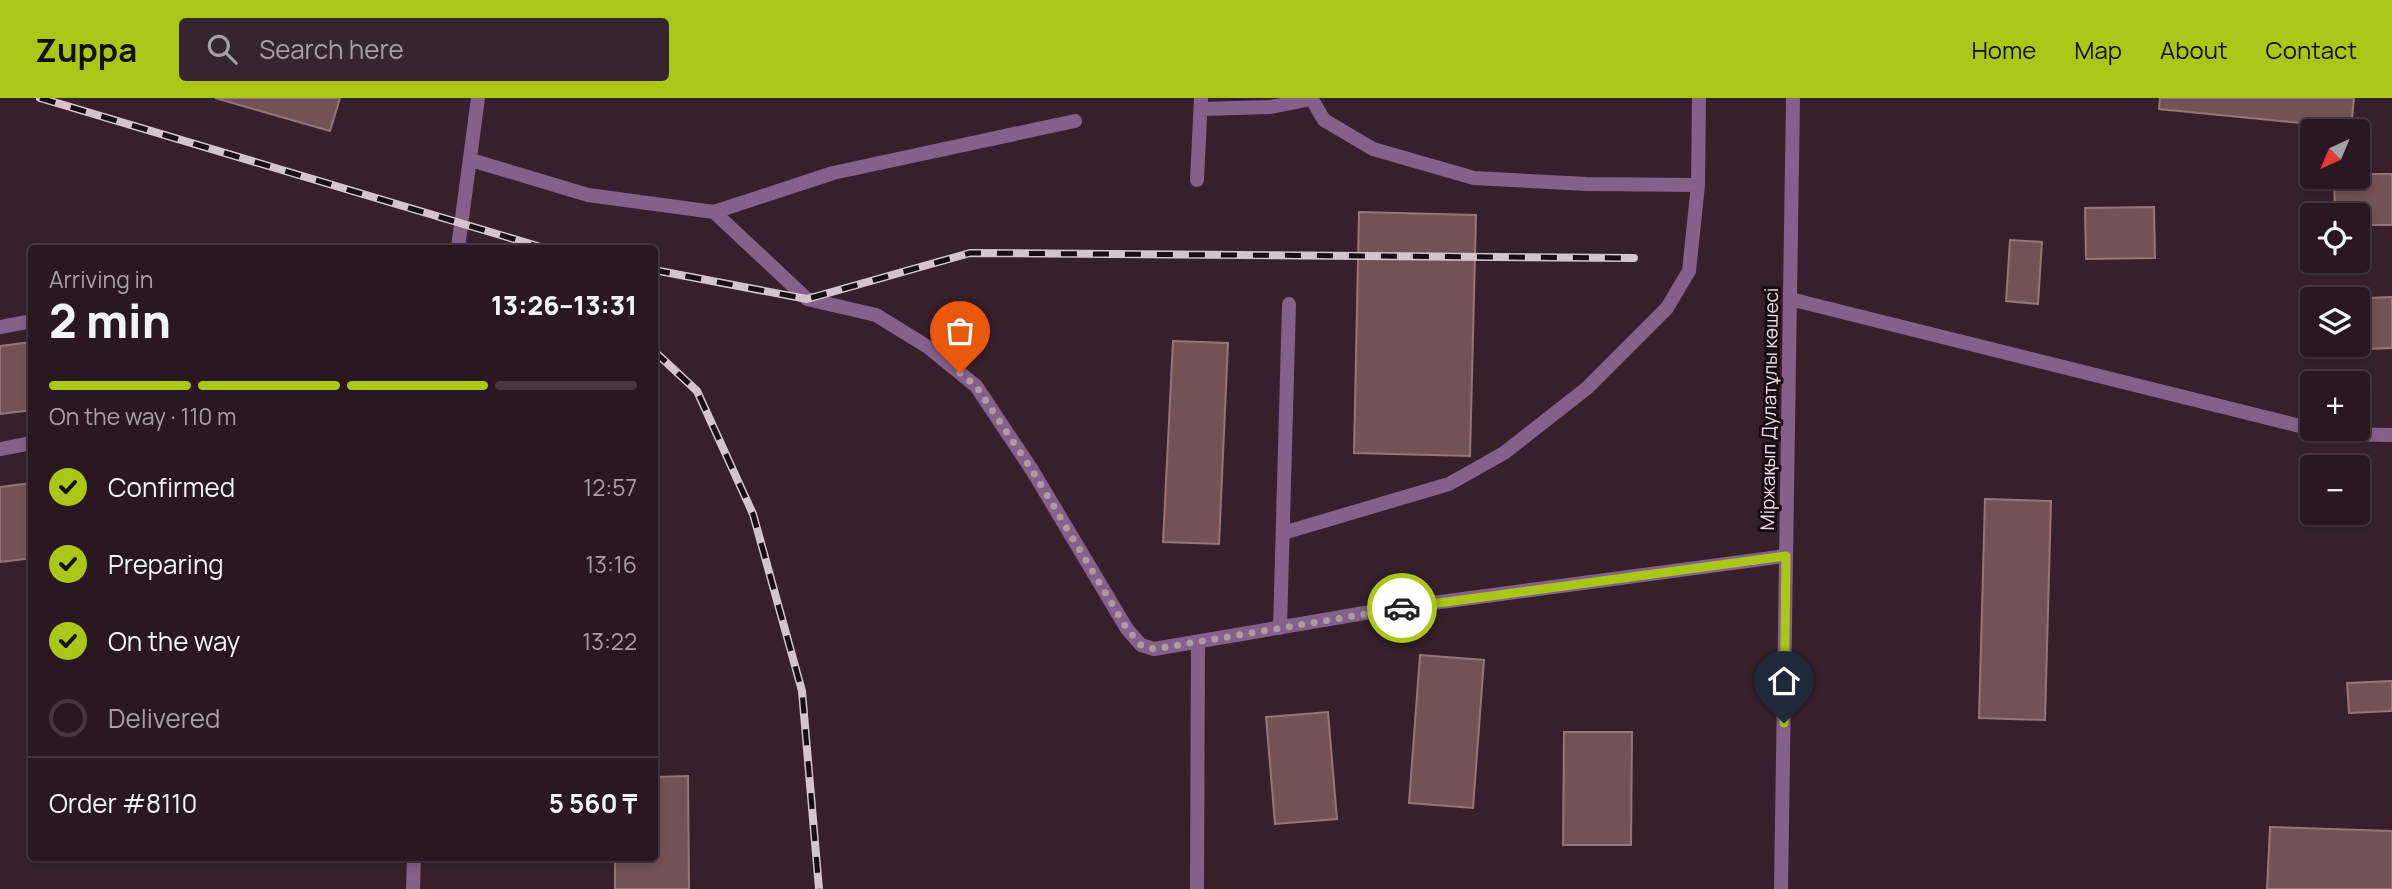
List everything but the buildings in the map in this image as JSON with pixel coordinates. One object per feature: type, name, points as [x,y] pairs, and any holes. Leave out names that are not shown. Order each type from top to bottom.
[{"type":"street","points":[[458,245],[478,98]]},
{"type":"street","points":[[1283,533],[1449,484],[1504,453],[1587,387],[1667,308],[1689,271],[1698,185],[1699,98]]},
{"type":"street","name":"Міржақып Дулатұлы көшесі","points":[[1781,889],[1793,98]]},
{"type":"street","points":[[1198,180],[1201,104],[1271,107],[1311,99],[1324,120],[1373,149],[1474,178],[1587,184],[1698,185]]},
{"type":"street","points":[[471,160],[588,195],[714,212],[833,173],[1075,121]]},
{"type":"street","points":[[714,212],[807,299],[876,316],[928,347],[976,386],[1032,470],[1127,629],[1141,645],[1154,649],[1388,610],[1786,556]]},
{"type":"street","points":[[1790,299],[2300,426]]},
{"type":"street","points":[[1280,628],[1289,304]]},
{"type":"street","points":[[0,327],[28,322]]},
{"type":"street","points":[[2370,435],[2392,435]]},
{"type":"street","points":[[0,449],[28,444]]},
{"type":"street","points":[[1197,889],[1198,642]]},
{"type":"street","points":[[413,889],[414,861]]},
{"type":"railway","points":[[40,98],[534,245]]},
{"type":"railway","points":[[658,271],[807,299],[970,253],[1634,258]]},
{"type":"railway","points":[[658,355],[697,391],[753,514],[802,691],[819,889]]},
{"type":"way so far","points":[[960,373],[976,386],[1032,470],[1127,629],[1141,645],[1154,649],[1402,608]]},
{"type":"route","points":[[1402,608],[1786,556],[1784,723]]}]
